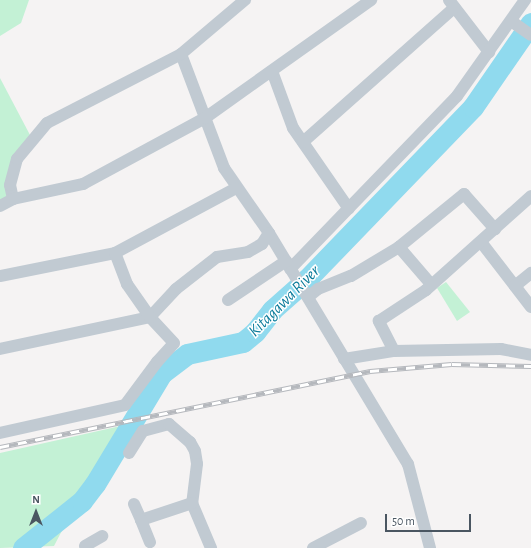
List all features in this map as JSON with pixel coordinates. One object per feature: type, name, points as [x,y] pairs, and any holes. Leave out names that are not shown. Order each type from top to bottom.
[{"type":"street","points":[[13,199],[10,185],[17,159],[46,123],[181,54],[245,0]]},
{"type":"street","points":[[0,206],[13,199],[83,184],[205,118],[371,0]]},
{"type":"street","points":[[228,300],[290,270],[458,96],[488,52],[514,24],[525,0]]},
{"type":"street","points":[[303,142],[452,4],[488,52]]},
{"type":"street","points":[[514,24],[531,35]]},
{"type":"street","points":[[181,54],[224,168],[236,188],[269,233],[408,464],[430,548]]},
{"type":"street","points":[[272,71],[293,128],[349,209]]},
{"type":"street","points":[[0,276],[115,253],[236,188]]},
{"type":"street","points":[[306,295],[351,276],[399,247],[464,194],[495,229]]},
{"type":"street","points":[[394,351],[379,321],[426,290],[430,283],[481,242],[531,196]]},
{"type":"street","points":[[0,349],[150,317],[176,289],[217,257],[248,252],[262,244],[269,233]]},
{"type":"street","points":[[481,242],[531,307]]},
{"type":"street","points":[[399,247],[430,283]]},
{"type":"street","points":[[0,433],[125,405],[157,362],[174,343],[150,317],[127,284],[115,253]]},
{"type":"street","points":[[515,286],[531,273]]},
{"type":"street","points":[[344,359],[394,351],[501,349],[531,355]]},
{"type":"street","points":[[129,453],[143,431],[169,424],[195,451],[197,464],[192,503],[211,548]]},
{"type":"street","points":[[141,520],[192,503]]},
{"type":"street","points":[[134,504],[150,542]]},
{"type":"street","points":[[313,548],[361,523]]},
{"type":"green space","points":[[0,0],[29,0],[21,23],[0,36]]},
{"type":"green space","points":[[0,78],[30,135],[8,198],[0,203]]},
{"type":"green space","points":[[446,282],[470,312],[457,321],[437,288]]},
{"type":"green space","points":[[125,425],[79,498],[54,546],[0,548],[0,453]]},
{"type":"waterway","name":"Kitagawa River","points":[[23,548],[82,501],[95,484],[162,373],[187,354],[243,342],[255,332],[272,310],[307,279],[473,107],[531,23]]},
{"type":"railway","points":[[0,447],[370,371],[452,364],[531,366]]}]
